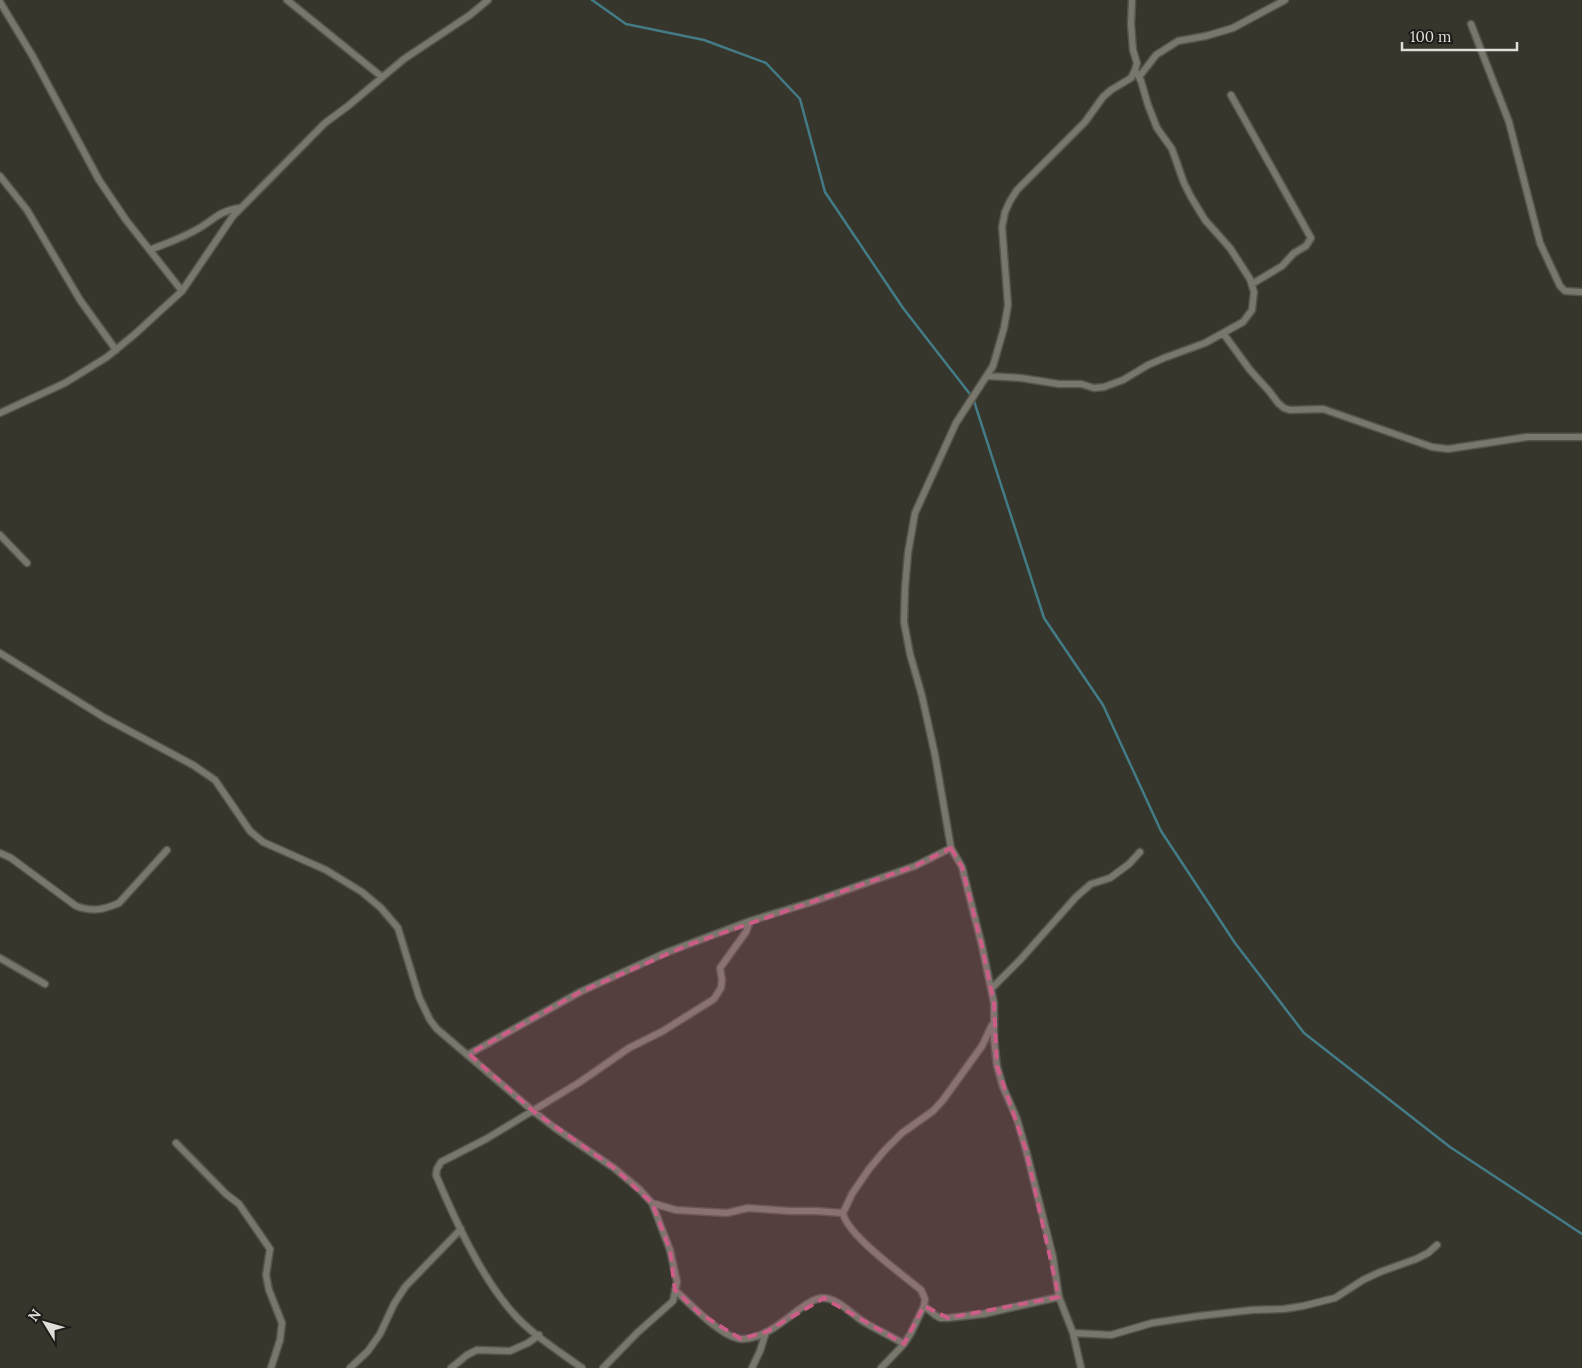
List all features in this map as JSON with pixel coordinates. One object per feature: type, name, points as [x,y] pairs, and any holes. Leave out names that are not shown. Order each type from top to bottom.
[{"type":"street","points":[[287,0],[382,77]]},
{"type":"street","points":[[0,412],[65,383],[116,350],[136,334],[182,291],[219,235],[241,208],[325,123],[404,59],[470,15],[488,0]]},
{"type":"street","points":[[987,376],[1021,378],[1058,384],[1081,384],[1094,388],[1104,387],[1123,380],[1148,365],[1205,343],[1242,322],[1252,310],[1254,292],[1252,284],[1234,254],[1205,220],[1191,197],[1184,184],[1172,149],[1157,128],[1148,105],[1137,74],[1137,63],[1133,50],[1132,0]]},
{"type":"street","points":[[1081,1368],[1073,1333],[1059,1296],[1053,1257],[1026,1150],[1017,1119],[1003,1087],[997,1066],[992,1024],[994,1003],[962,867],[951,848],[935,755],[904,622],[908,553],[915,513],[940,454],[956,423],[993,366],[999,346],[1008,305],[1002,227],[1010,200],[1017,190],[1085,122],[1111,90],[1137,74],[1156,55],[1178,41],[1206,36],[1233,28],[1285,0]]},
{"type":"street","points":[[0,2],[32,55],[99,180],[126,220],[182,291]]},
{"type":"street","points":[[1471,24],[1509,122],[1540,242],[1560,286],[1565,291],[1582,292]]},
{"type":"street","points":[[1231,96],[1311,238],[1306,246],[1294,253],[1282,266],[1252,284]]},
{"type":"street","points":[[0,176],[26,210],[80,300],[116,350]]},
{"type":"street","points":[[150,250],[194,232],[222,212],[241,208]]},
{"type":"street","points":[[1223,333],[1278,404],[1290,410],[1323,409],[1432,447],[1448,448],[1527,437],[1582,437]]},
{"type":"street","points":[[0,535],[27,563]]},
{"type":"street","points":[[0,653],[105,718],[193,765],[215,780],[250,831],[263,842],[326,870],[362,892],[381,908],[398,928],[419,997],[430,1020],[437,1029],[533,1111],[614,1168],[639,1189],[652,1204],[670,1250],[677,1282],[673,1300],[603,1368]]},
{"type":"street","points":[[468,1054],[580,992],[665,953],[750,921],[812,902],[915,866],[951,848]]},
{"type":"street","points":[[0,853],[76,906],[87,910],[109,907],[119,903],[167,850]]},
{"type":"street","points":[[991,989],[1020,960],[1076,897],[1091,884],[1110,878],[1129,864],[1140,852]]},
{"type":"street","points":[[582,1368],[513,1314],[475,1256],[438,1181],[436,1169],[441,1162],[486,1139],[533,1111],[580,1082],[629,1048],[663,1031],[714,999],[722,980],[720,968],[746,932],[750,921]]},
{"type":"street","points":[[0,958],[44,984]]},
{"type":"street","points":[[881,1368],[904,1344],[924,1306],[925,1298],[921,1290],[864,1242],[845,1222],[843,1213],[852,1194],[884,1150],[902,1133],[933,1111],[943,1100],[982,1046],[992,1024]]},
{"type":"street","points":[[176,1143],[226,1194],[239,1204],[270,1249],[266,1275],[269,1290],[282,1323],[280,1340],[271,1368]]},
{"type":"street","points":[[652,1204],[676,1210],[727,1213],[748,1208],[843,1213]]},
{"type":"street","points":[[350,1368],[368,1350],[380,1334],[394,1304],[405,1287],[461,1229]]},
{"type":"street","points":[[1073,1333],[1111,1335],[1152,1323],[1252,1310],[1284,1309],[1302,1306],[1334,1298],[1363,1280],[1416,1259],[1438,1245]]},
{"type":"street","points":[[675,1290],[717,1328],[741,1339],[766,1332],[782,1323],[800,1308],[815,1300],[824,1298],[834,1301],[862,1321],[904,1344]]},
{"type":"street","points":[[924,1306],[940,1318],[948,1318],[983,1314],[1059,1296]]},
{"type":"street","points":[[752,1368],[766,1332]]},
{"type":"street","points":[[451,1368],[477,1350],[510,1351],[528,1343],[539,1335]]},
{"type":"highlighted area","points":[[951,848],[962,867],[982,946],[994,1003],[997,1066],[1026,1150],[1059,1297],[948,1318],[924,1306],[904,1344],[824,1298],[766,1332],[741,1339],[699,1313],[675,1290],[670,1250],[652,1203],[614,1168],[533,1111],[469,1054],[580,992],[688,945],[915,866]]},
{"type":"waterway","points":[[592,0],[626,24],[704,40],[766,63],[800,99],[825,192],[903,308],[973,398],[1044,618],[1103,705],[1161,831],[1235,943],[1304,1033],[1450,1147],[1582,1234]]}]
